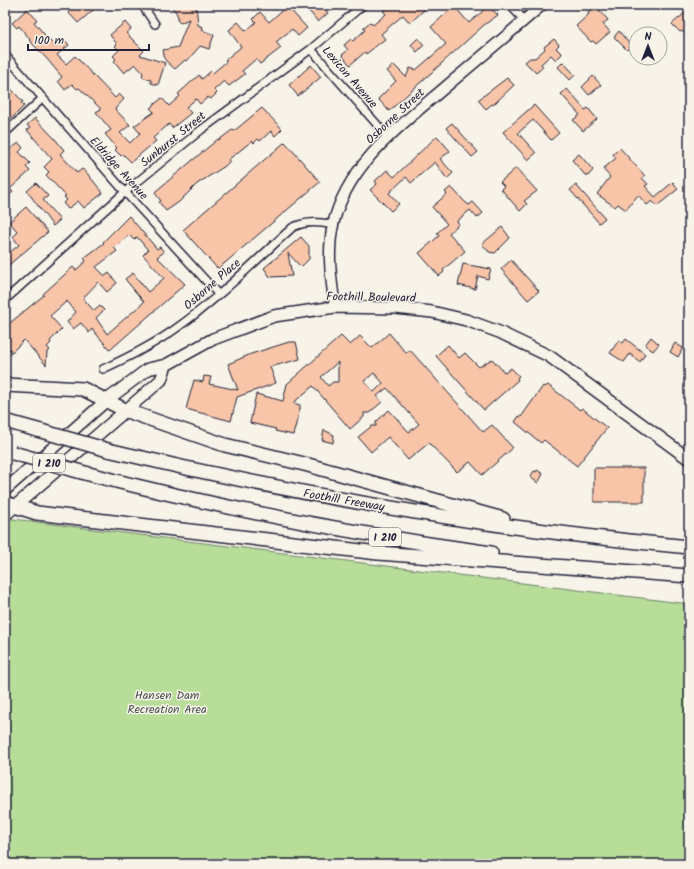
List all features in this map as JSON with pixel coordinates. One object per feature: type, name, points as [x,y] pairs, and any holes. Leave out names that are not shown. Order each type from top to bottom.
[{"type":"highway","points":[[5,385],[83,389],[127,411],[225,445],[308,465],[541,531]]},
{"type":"highway","name":"Foothill Freeway","points":[[5,421],[108,450],[280,488],[410,512],[541,531],[689,547]]},
{"type":"highway","name":"I 210","points":[[9,452],[85,473],[230,508],[376,536],[552,562],[689,576]]},
{"type":"highway","points":[[11,505],[36,513],[314,546],[689,576]]},
{"type":"main road","name":"Osborne Street","points":[[335,307],[331,277],[331,243],[333,225],[339,205],[349,185],[365,162],[388,137],[542,5]]},
{"type":"main road","name":"Foothill Boulevard","points":[[5,490],[107,400],[148,369],[166,365],[213,339],[274,316],[335,307],[396,308],[432,312],[466,320],[499,332],[549,356],[689,459]]},
{"type":"main road","points":[[5,515],[11,505],[127,411],[161,380],[166,365]]},
{"type":"street","points":[[142,5],[155,24]]},
{"type":"street","name":"Sunburst Street","points":[[5,300],[125,192],[201,130],[311,49],[362,5]]},
{"type":"street","points":[[510,5],[524,20]]},
{"type":"street","name":"Lexicon Avenue","points":[[311,49],[388,137]]},
{"type":"street","name":"Eldridge Avenue","points":[[5,55],[125,192],[218,294]]},
{"type":"street","points":[[5,133],[43,98]]},
{"type":"street","name":"Osborne Place","points":[[103,368],[128,357],[178,327],[218,294],[293,227],[304,222],[315,221],[333,225]]},
{"type":"green space","name":"Hansen Dam Recreation Area","points":[[5,518],[689,604],[689,864],[5,864]]},
{"type":"building","points":[[69,5],[99,5],[78,23],[68,12],[72,8]]},
{"type":"building","points":[[170,5],[196,5],[198,25],[203,27],[202,30],[214,35],[209,49],[200,46],[187,61],[185,60],[175,69],[165,60],[163,50],[178,47],[189,19],[180,23],[177,20],[178,17],[176,12]]},
{"type":"building","points":[[315,5],[321,5],[328,13],[318,22],[309,11]]},
{"type":"building","points":[[390,5],[420,5],[424,10],[410,23],[403,15],[381,34],[385,39],[366,54],[365,52],[350,65],[342,55],[348,50],[344,45],[351,39],[353,41],[365,30],[363,28],[370,22],[373,25],[386,14],[383,11]]},
{"type":"building","points":[[477,5],[487,5],[498,15],[484,25],[389,111],[378,99],[396,81],[387,71],[394,65],[406,77],[410,68],[416,70],[446,44],[431,27],[454,6],[469,23],[483,11]]},
{"type":"building","points":[[595,5],[608,20],[603,24],[610,32],[596,44],[593,41],[591,42],[576,26],[589,14],[588,12]]},
{"type":"building","points":[[287,6],[307,28],[298,36],[292,29],[276,42],[281,48],[260,64],[256,59],[242,71],[245,74],[229,86],[224,81],[214,90],[217,93],[211,99],[208,97],[200,104],[196,99],[186,107],[191,113],[172,128],[169,124],[153,138],[156,141],[131,162],[123,154],[121,156],[115,150],[117,148],[105,134],[111,130],[96,112],[101,109],[79,88],[77,89],[72,84],[65,90],[58,81],[62,77],[29,40],[30,39],[19,26],[17,28],[12,23],[27,9],[37,20],[34,22],[55,47],[64,39],[69,45],[57,55],[66,64],[75,56],[115,98],[119,94],[124,99],[115,109],[130,125],[120,133],[130,143],[140,133],[134,126],[154,112],[150,108],[162,98],[169,106],[180,96],[178,94],[199,75],[202,79],[211,71],[213,73],[227,61],[225,60],[241,47],[229,30],[238,22],[246,31],[256,22],[253,19],[260,12],[269,22]]},
{"type":"building","points":[[686,12],[689,16],[689,32],[686,35],[682,31],[680,32],[672,24]]},
{"type":"building","points":[[125,22],[131,29],[126,33],[144,51],[140,55],[165,63],[158,85],[151,83],[151,80],[142,77],[143,73],[135,64],[124,73],[114,61],[116,59],[113,56],[119,50],[115,46],[117,44],[110,35]]},
{"type":"building","points":[[619,31],[628,42],[628,49],[627,50],[614,37]]},
{"type":"building","points":[[418,38],[424,45],[417,52],[411,45]]},
{"type":"building","points":[[554,39],[559,45],[556,48],[562,54],[556,60],[551,55],[541,64],[543,67],[536,73],[525,62],[530,58],[535,58],[545,49],[544,47]]},
{"type":"building","points":[[563,62],[575,75],[570,80],[558,67]]},
{"type":"building","points":[[311,65],[321,77],[298,96],[289,85]]},
{"type":"building","points":[[593,76],[601,85],[589,95],[582,87]]},
{"type":"building","points":[[507,78],[514,85],[493,105],[492,104],[486,109],[478,100]]},
{"type":"building","points":[[5,82],[23,102],[21,103],[24,106],[10,120],[5,115]]},
{"type":"building","points":[[567,89],[585,110],[588,108],[597,119],[583,131],[573,120],[580,115],[561,94]]},
{"type":"building","points":[[534,105],[559,133],[551,140],[533,120],[518,133],[536,153],[528,160],[503,132]]},
{"type":"building","points":[[262,108],[282,129],[275,136],[271,131],[260,141],[258,139],[254,143],[252,141],[228,160],[230,161],[225,166],[197,184],[179,202],[166,211],[159,202],[161,201],[155,193],[156,191],[218,139],[219,140],[232,130],[234,131]]},
{"type":"building","points":[[35,118],[64,150],[60,154],[77,173],[82,169],[86,172],[103,193],[84,208],[78,201],[68,209],[63,203],[67,200],[64,197],[66,196],[46,175],[49,172],[44,167],[52,159],[27,130],[30,128],[27,125]]},
{"type":"building","points":[[452,123],[478,152],[472,157],[446,128]]},
{"type":"building","points":[[437,136],[450,151],[440,159],[453,173],[447,179],[435,162],[411,183],[406,177],[389,193],[399,204],[391,211],[370,190],[377,184],[375,181],[387,170],[394,177]]},
{"type":"building","points":[[285,142],[320,182],[219,268],[216,267],[183,230]]},
{"type":"building","points":[[19,143],[23,148],[19,152],[30,163],[26,167],[30,171],[10,189],[13,192],[5,199],[5,160],[11,155],[7,151]]},
{"type":"building","points":[[620,148],[645,176],[642,178],[648,184],[645,186],[655,197],[673,182],[678,189],[657,206],[652,201],[647,205],[638,195],[626,210],[618,204],[615,207],[597,194],[610,177],[603,169],[616,158],[613,154]]},
{"type":"building","points":[[579,154],[593,170],[588,176],[585,175],[572,160]]},
{"type":"building","points":[[516,168],[537,191],[524,201],[527,204],[520,211],[501,189],[504,186],[500,182]]},
{"type":"building","points":[[36,183],[48,196],[43,200],[60,220],[53,226],[27,191]]},
{"type":"building","points":[[576,185],[605,218],[599,223],[570,190]]},
{"type":"building","points":[[451,187],[465,202],[469,205],[473,202],[483,213],[477,218],[470,210],[457,221],[459,224],[449,233],[465,251],[443,270],[444,272],[439,276],[419,253],[439,236],[437,233],[447,224],[432,207],[447,194],[445,192]]},
{"type":"building","points":[[26,207],[48,232],[5,268],[5,248],[9,253],[19,245],[13,237],[18,232],[9,222]]},
{"type":"building","points":[[129,216],[157,249],[160,247],[164,252],[157,257],[185,284],[110,350],[92,329],[89,333],[81,323],[73,329],[67,322],[76,312],[67,301],[50,316],[62,329],[50,341],[51,343],[47,347],[50,350],[47,352],[46,365],[24,340],[12,352],[5,344],[5,327],[44,295],[43,294],[73,267],[76,270],[86,261],[84,258],[104,243],[103,242]],"holes":[[[129,235],[134,240],[137,237],[148,250],[143,255],[164,278],[148,292],[133,273],[125,279],[144,302],[107,334],[96,318],[104,310],[100,306],[94,311],[83,298],[98,282],[107,292],[117,283],[109,273],[105,276],[96,267],[117,251],[114,248]]]},
{"type":"building","points":[[502,227],[510,238],[495,253],[489,252],[482,244]]},
{"type":"building","points":[[301,237],[309,246],[309,259],[302,266],[299,265],[288,253],[292,276],[270,277],[264,268]]},
{"type":"building","points":[[511,260],[539,291],[528,300],[501,269]]},
{"type":"building","points":[[463,264],[491,269],[488,279],[478,276],[475,289],[458,285]]},
{"type":"building","points":[[389,333],[406,353],[410,350],[483,432],[492,425],[513,448],[482,475],[470,462],[457,472],[429,443],[408,460],[388,437],[371,452],[358,437],[372,426],[376,426],[376,422],[389,410],[409,432],[419,424],[387,388],[377,396],[382,402],[369,413],[364,413],[364,417],[350,429],[313,386],[293,403],[300,405],[300,409],[293,435],[275,431],[276,429],[250,423],[256,394],[283,401],[287,384],[341,336],[350,345],[360,336],[372,348]],"holes":[[[338,362],[338,382],[333,382],[328,386],[321,377]],[[374,373],[383,383],[374,392],[364,381]]]},
{"type":"building","points":[[651,337],[659,344],[653,351],[645,345]]},
{"type":"building","points":[[626,339],[645,354],[640,362],[630,354],[624,362],[610,353],[619,340],[623,343]]},
{"type":"building","points":[[289,342],[296,342],[300,359],[270,367],[276,383],[237,397],[231,421],[186,409],[194,380],[203,382],[204,376],[211,377],[209,384],[238,390],[228,364],[251,354]]},
{"type":"building","points":[[675,343],[683,348],[678,357],[670,352]]},
{"type":"building","points":[[448,345],[459,358],[465,353],[479,367],[492,359],[505,373],[511,368],[519,376],[517,378],[518,380],[484,410],[436,356]]},
{"type":"building","points":[[548,385],[580,410],[582,408],[607,428],[577,466],[544,440],[541,443],[515,422],[519,416],[521,417],[543,386],[545,387]]},
{"type":"building","points":[[324,430],[334,435],[333,443],[322,440]]},
{"type":"building","points":[[594,468],[644,468],[644,502],[594,502]]},
{"type":"building","points":[[537,470],[543,474],[538,483],[530,477],[534,471],[536,472]]}]
